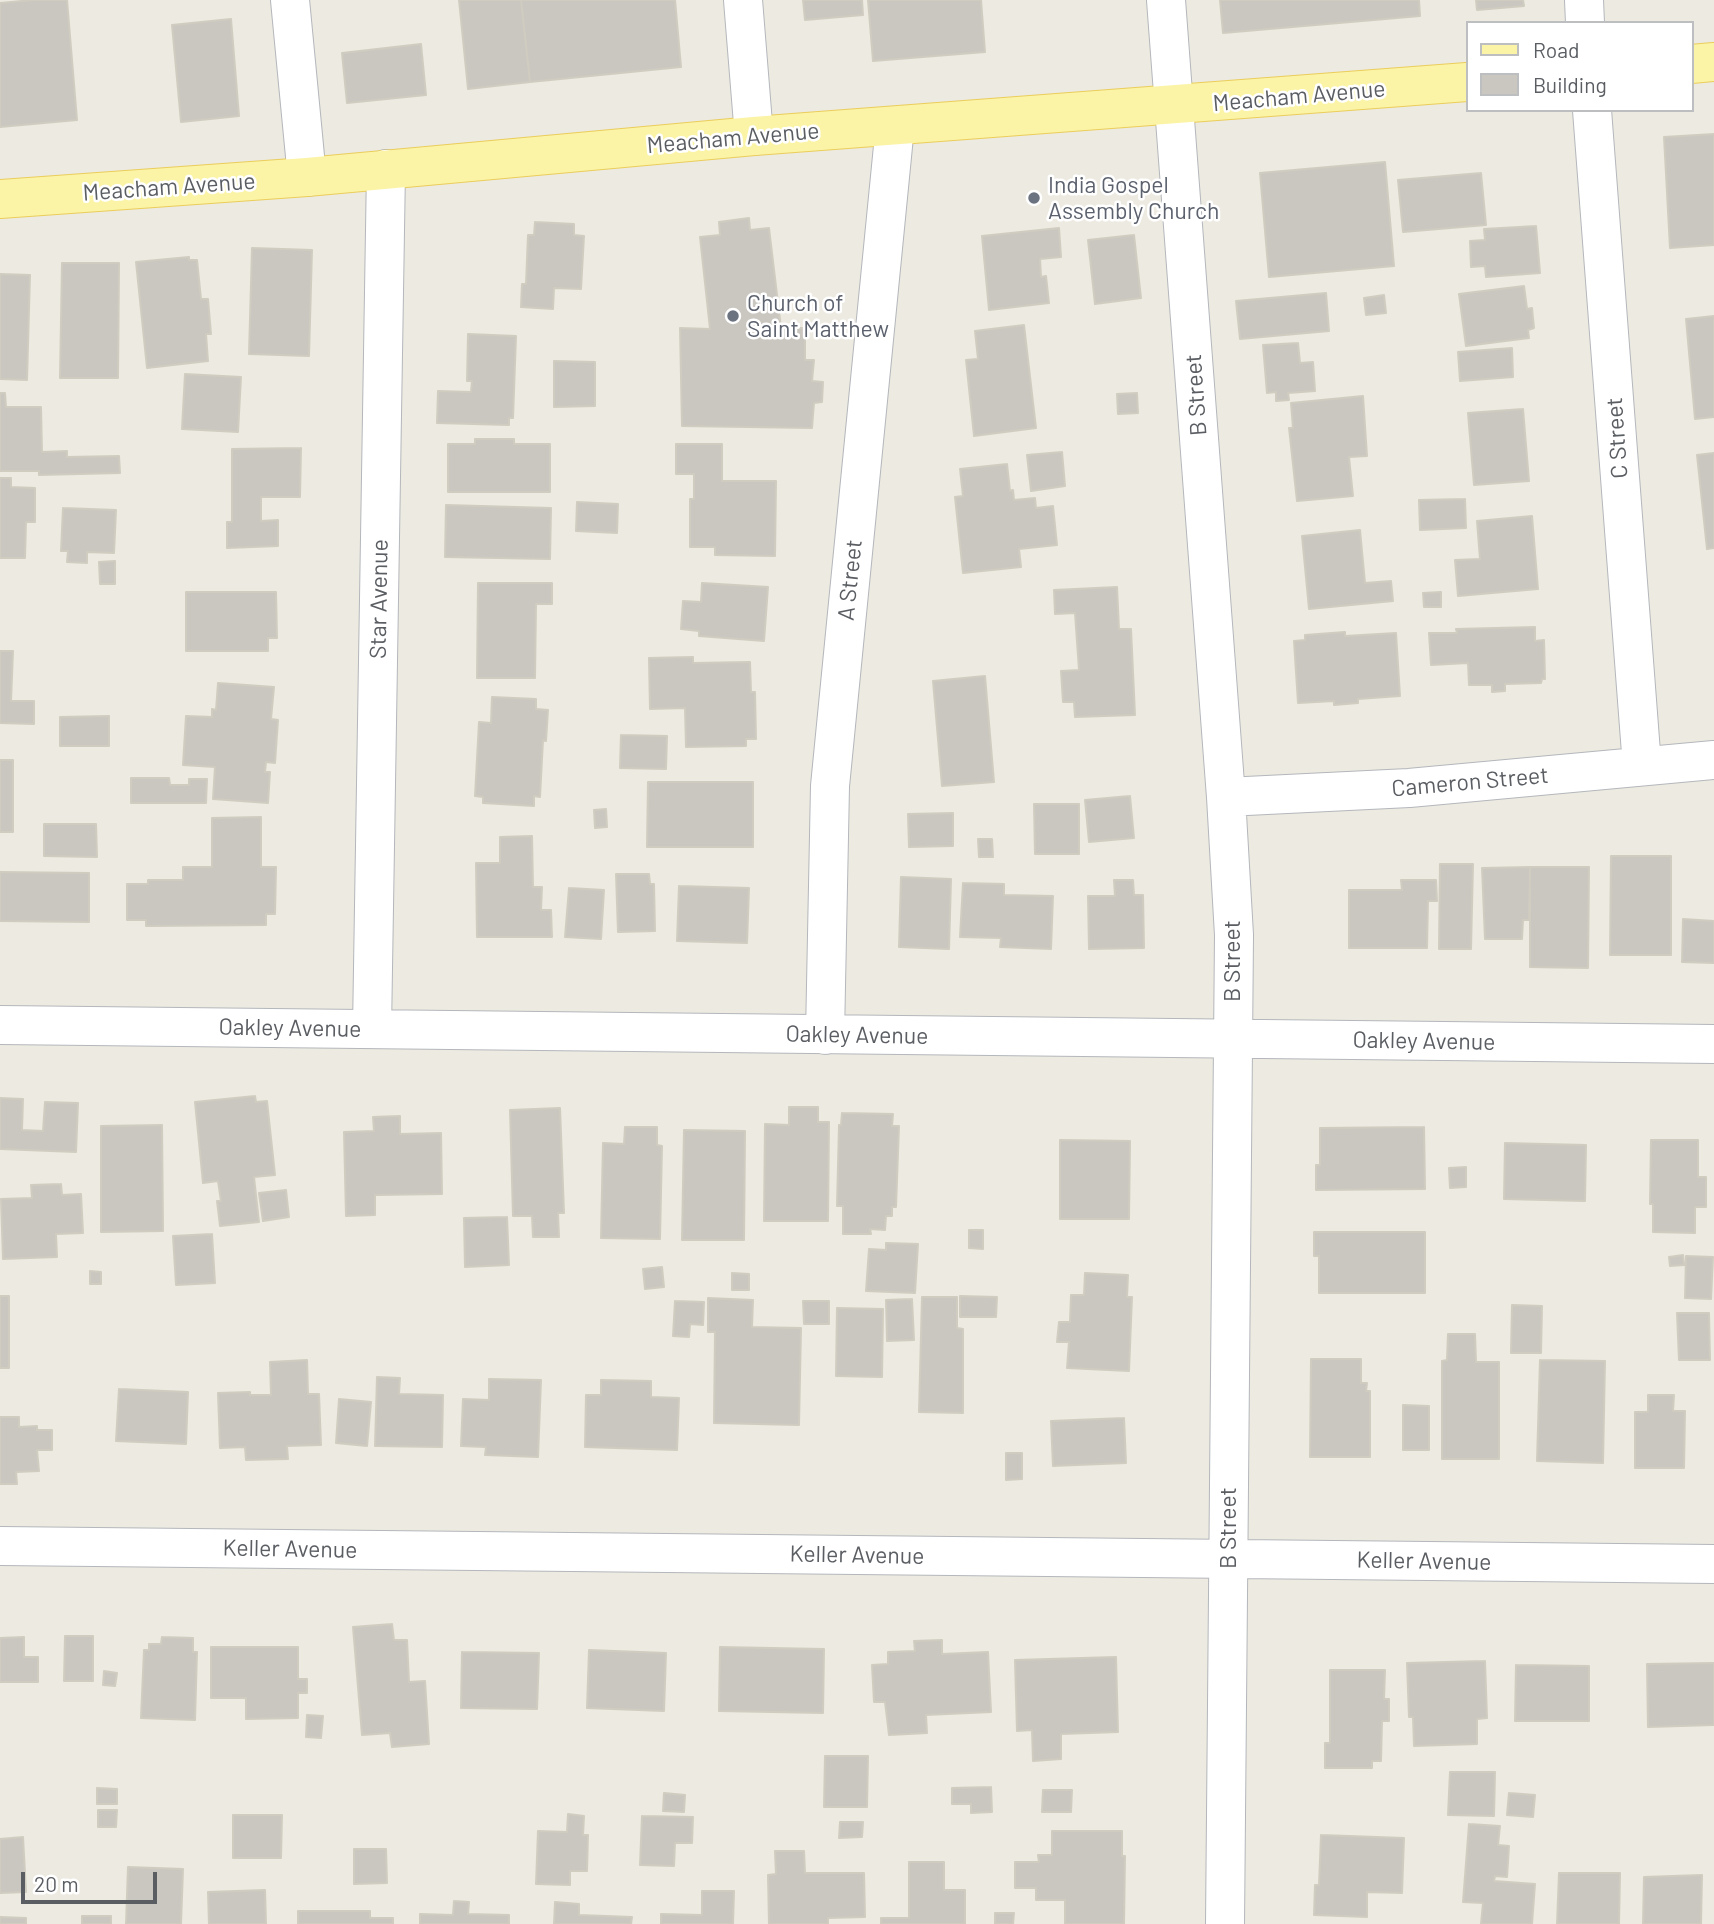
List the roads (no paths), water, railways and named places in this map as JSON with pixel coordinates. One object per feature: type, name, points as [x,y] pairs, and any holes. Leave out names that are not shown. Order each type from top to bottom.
[{"type":"main road","points":[[1693,64],[1714,62]]},
{"type":"main road","name":"Meacham Avenue","points":[[0,199],[307,177],[754,136],[1466,82]]},
{"type":"street","points":[[290,0],[307,177]]},
{"type":"street","points":[[743,0],[754,136]]},
{"type":"street","name":"B Street","points":[[1166,0],[1234,934],[1225,1924]]},
{"type":"street","points":[[1584,0],[1585,21]]},
{"type":"street","name":"C Street","points":[[1592,112],[1642,766]]},
{"type":"street","name":"A Street","points":[[825,1035],[830,786],[895,126]]},
{"type":"street","name":"Star Avenue","points":[[372,1029],[386,169]]},
{"type":"street","name":"Cameron Street","points":[[1226,797],[1409,788],[1714,760]]},
{"type":"street","name":"Oakley Avenue","points":[[0,1025],[1714,1044]]},
{"type":"street","name":"Keller Avenue","points":[[0,1546],[1714,1564]]},
{"type":"place","name":"India Gospel Assembly Church","points":[[1034,198]]},
{"type":"place","name":"Church of Saint Matthew","points":[[733,316]]}]
